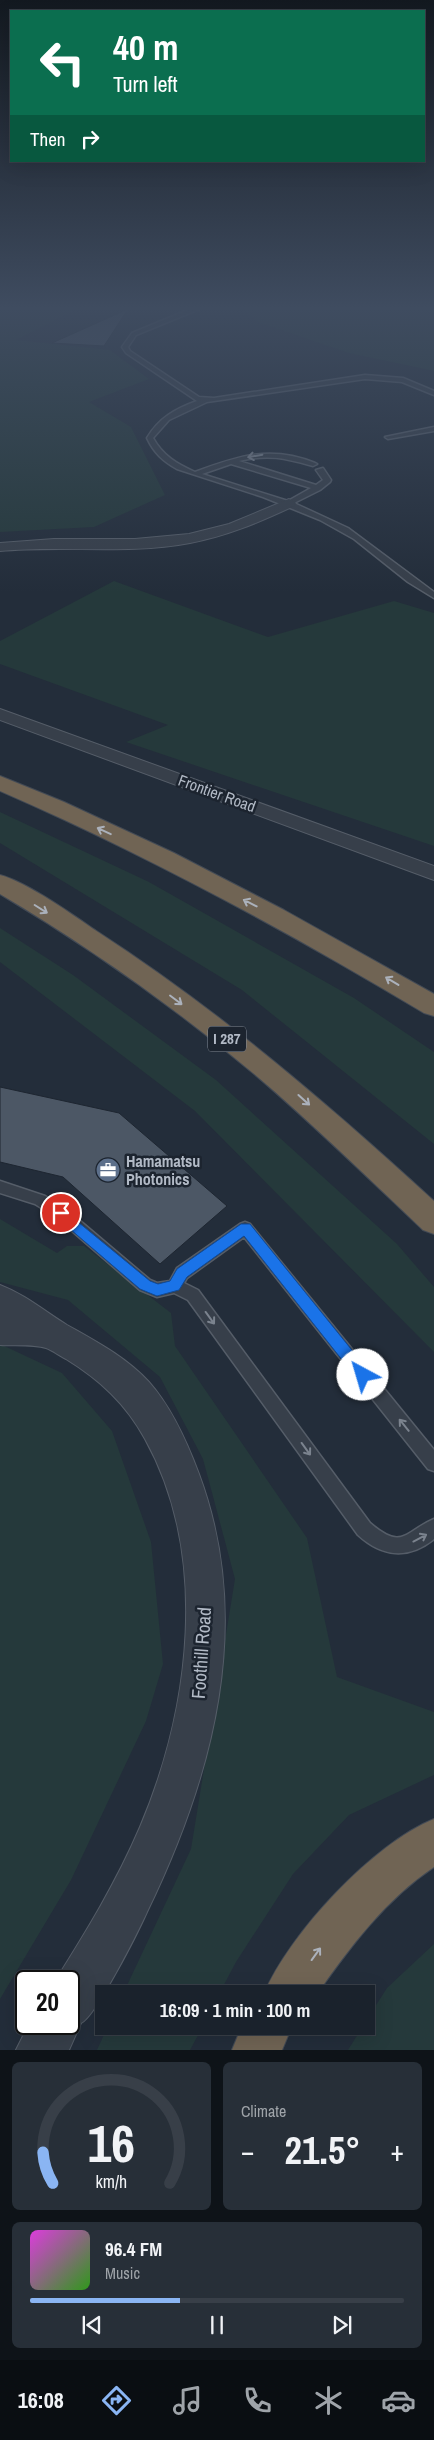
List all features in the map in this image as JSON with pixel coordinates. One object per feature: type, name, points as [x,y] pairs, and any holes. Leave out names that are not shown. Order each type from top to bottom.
[{"type":"highway","points":[[0,783],[139,847],[318,938],[434,1006]]},
{"type":"highway","name":"I 287","points":[[0,883],[144,975],[216,1030],[296,1094],[434,1221]]},
{"type":"highway","points":[[294,1985],[337,1925],[402,1862],[434,1841]]},
{"type":"highway","points":[[257,2050],[264,2035]]},
{"type":"street","points":[[0,548],[26,544],[139,543],[181,540],[215,534],[289,503]]},
{"type":"street","name":"Frontier Road","points":[[0,714],[434,873]]},
{"type":"street","name":"Foothill Road","points":[[0,1300],[113,1371],[146,1405],[173,1454],[194,1506],[203,1566],[206,1636],[196,1715],[184,1763],[160,1833],[116,1926],[80,1986]]},
{"type":"street","name":"Foothill Road","points":[[0,1330],[52,1334]]},
{"type":"street","points":[[40,2050],[50,2035]]},
{"type":"lane","points":[[203,401],[168,416],[156,427],[150,438],[152,446],[165,458],[196,474],[289,503],[346,531],[434,596]]},
{"type":"lane","points":[[388,437],[434,428]]},
{"type":"lane","points":[[196,474],[231,461],[272,454],[287,454],[313,464]]},
{"type":"lane","points":[[231,461],[317,488]]},
{"type":"lane","points":[[289,503],[317,488],[327,480],[320,470]]},
{"type":"lane","points":[[0,1187],[40,1200],[61,1213],[145,1285],[157,1290],[175,1286],[193,1295],[358,1521],[377,1542],[393,1547],[409,1544],[434,1528]]},
{"type":"lane","points":[[175,1286],[182,1273],[246,1228],[434,1464]]},
{"type":"green space","points":[[0,401],[92,401],[89,402],[131,427],[165,495],[94,527],[0,532]]},
{"type":"green space","points":[[114,581],[268,637],[394,601],[434,613],[434,846],[126,742],[168,725],[0,664],[0,641]]},
{"type":"green space","points":[[0,812],[149,882],[354,998],[434,1052],[434,1144],[242,990],[0,843]]},
{"type":"green space","points":[[0,928],[73,975],[216,1080],[397,1244],[434,1287],[434,1352],[195,1111],[0,962]]},
{"type":"green space","points":[[0,1219],[57,1253],[67,1246],[84,1246],[171,1313],[175,1346],[307,1538],[337,1677],[434,1712],[434,1775],[349,1815],[293,1874],[236,1962],[224,1985],[127,1985],[191,1849],[235,1579],[203,1459],[160,1377],[68,1300],[0,1282]]},
{"type":"green space","points":[[0,1344],[62,1373],[112,1431],[151,1542],[163,1664],[146,1721],[71,1880],[17,1970],[15,1970],[15,1974],[0,1999]]},
{"type":"green space","points":[[434,1944],[434,2050],[348,2050],[357,2035],[375,2035],[375,2007],[387,1988]]},
{"type":"green space","points":[[104,2035],[198,2035],[190,2050],[97,2050]]},
{"type":"building","name":"Hamamatsu Photonics","points":[[0,1087],[119,1113],[227,1206],[160,1264],[63,1177],[0,1162]]},
{"type":"place","name":"Hamamatsu Photonics","points":[[108,1170]]},
{"type":"route","points":[[61,1213],[145,1285],[157,1290],[175,1286],[182,1273],[246,1228],[363,1375]]}]
